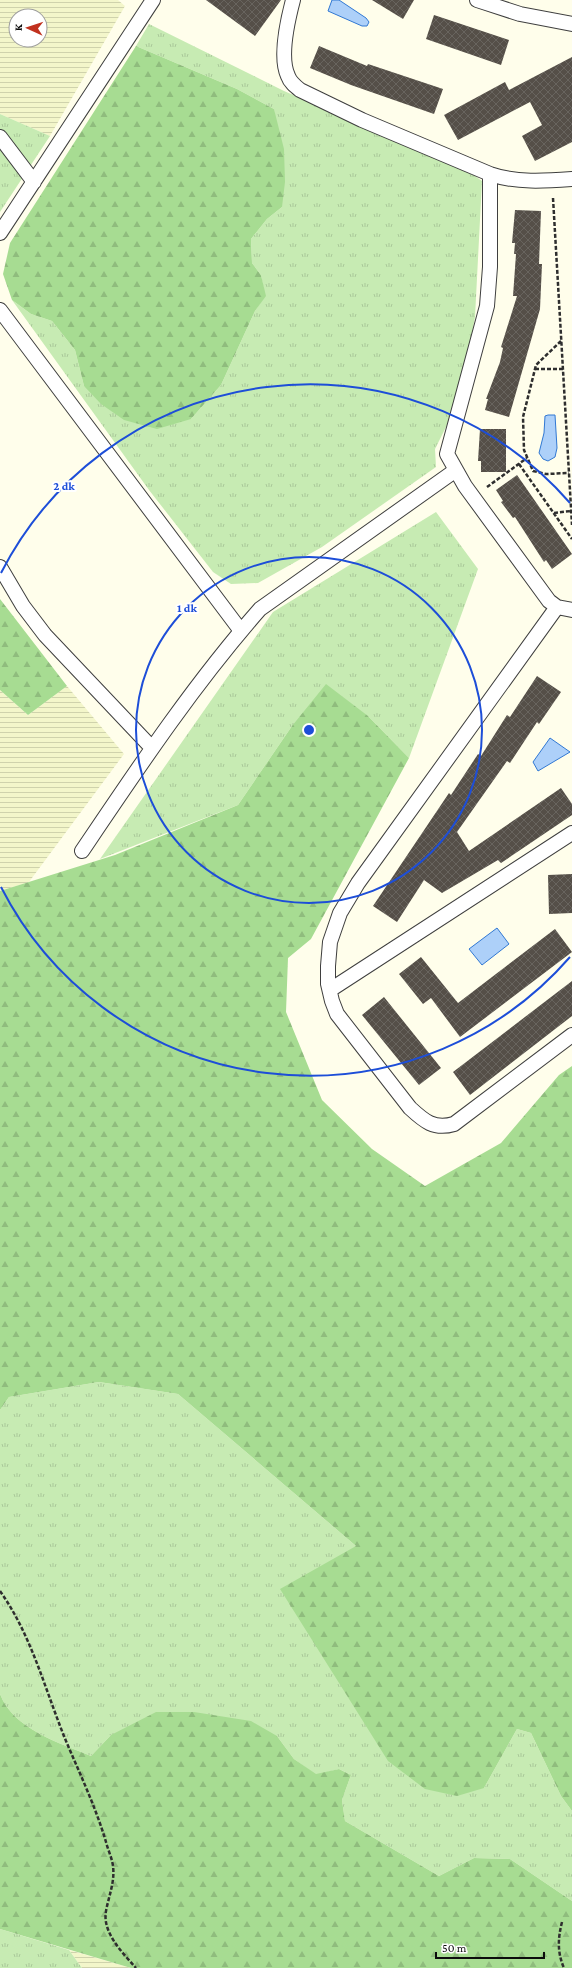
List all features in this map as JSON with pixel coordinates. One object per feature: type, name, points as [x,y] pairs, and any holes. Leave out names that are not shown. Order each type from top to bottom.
[{"type":"street","points":[[0,233],[153,0]]},
{"type":"street","points":[[293,0],[285,50],[285,65],[287,75],[292,83],[300,90],[362,120],[490,174],[533,181],[572,179]]},
{"type":"street","points":[[477,0],[520,14],[572,24]]},
{"type":"street","points":[[0,137],[34,182]]},
{"type":"street","points":[[490,174],[488,295],[483,325],[447,454],[465,486],[549,601],[557,607],[572,610]]},
{"type":"street","points":[[0,310],[241,631]]},
{"type":"street","points":[[82,851],[152,748],[241,631],[260,609],[456,470]]},
{"type":"street","points":[[0,567],[23,606],[45,635],[152,748]]},
{"type":"street","points":[[557,607],[351,895],[340,913],[330,942],[328,966],[330,990],[337,1014],[410,1108],[422,1119],[433,1125],[444,1127],[454,1124],[572,1035]]},
{"type":"street","points":[[330,990],[572,833]]},
{"type":"path","points":[[553,198],[572,525]]},
{"type":"path","points":[[561,340],[536,365],[523,417],[523,444],[527,458],[534,471],[540,474],[569,473]]},
{"type":"path","points":[[535,369],[563,369]]},
{"type":"path","points":[[487,487],[527,458]]},
{"type":"path","points":[[519,464],[572,539]]},
{"type":"path","points":[[554,513],[571,511]]},
{"type":"path","points":[[0,1591],[15,1612],[35,1658],[56,1716],[102,1829],[113,1866],[112,1889],[106,1911],[106,1922],[117,1946],[136,1968]]},
{"type":"path","points":[[562,1922],[559,1935],[558,1956],[564,1968]]},
{"type":"green space","points":[[0,0],[118,0],[125,6],[50,136],[0,114]]},
{"type":"green space","points":[[149,24],[284,91],[465,169],[482,181],[475,317],[466,365],[447,425],[435,449],[436,467],[322,547],[258,583],[231,584],[213,572],[149,490],[12,300],[31,314],[52,321],[75,350],[84,386],[191,419],[221,385],[255,311],[265,296],[261,275],[252,263],[251,239],[267,219],[282,207],[274,109],[237,89],[136,46]]},
{"type":"green space","points":[[136,46],[237,89],[274,109],[284,149],[285,182],[282,207],[267,219],[251,239],[252,263],[261,275],[266,296],[255,311],[221,385],[191,419],[157,429],[124,420],[101,404],[84,386],[75,350],[52,321],[31,314],[12,300],[3,274],[10,243]]},
{"type":"green space","points":[[0,114],[50,136],[0,212]]},
{"type":"green space","points":[[436,512],[478,569],[409,758],[368,716],[292,726],[238,805],[100,859],[273,612]]},
{"type":"green space","points":[[0,599],[67,686],[28,715],[0,690]]},
{"type":"green space","points":[[326,684],[368,716],[409,758],[311,939],[288,958],[286,1012],[322,1100],[372,1149],[425,1186],[501,1143],[559,1075],[572,1066],[572,1811],[561,1796],[531,1733],[517,1729],[484,1788],[457,1796],[425,1789],[388,1761],[280,1589],[356,1546],[178,1394],[99,1382],[9,1397],[0,1410],[0,891],[115,855],[238,805],[292,726]]},
{"type":"green space","points":[[67,686],[124,754],[29,882],[0,891],[0,690],[28,715]]},
{"type":"green space","points":[[99,1382],[178,1394],[356,1546],[484,1788],[517,1729],[531,1733],[561,1796],[572,1811],[572,1901],[510,1859],[474,1858],[439,1876],[345,1821],[342,1800],[351,1775],[339,1769],[316,1775],[294,1759],[277,1736],[111,1735],[91,1756],[52,1740],[26,1726],[15,1717],[6,1706],[0,1694],[0,1410],[9,1397]]},
{"type":"green space","points":[[0,1694],[6,1706],[15,1717],[26,1726],[52,1740],[91,1756],[111,1735],[156,1712],[194,1712],[251,1721],[277,1736],[294,1759],[316,1774],[339,1769],[351,1775],[342,1800],[345,1821],[439,1876],[474,1858],[510,1859],[572,1901],[572,1968],[131,1968],[0,1929]]},
{"type":"green space","points":[[0,1929],[69,1950],[82,1968],[0,1968]]},
{"type":"green space","points":[[69,1950],[131,1968],[82,1968]]},
{"type":"water","points":[[332,0],[339,0],[366,18],[369,22],[367,26],[362,26],[328,11]]},
{"type":"water","points":[[555,415],[557,448],[555,457],[548,461],[543,459],[539,453],[544,433],[545,416]]},
{"type":"water","points":[[550,738],[570,752],[538,771],[533,762]]},
{"type":"water","points":[[497,928],[509,944],[482,965],[469,949]]},
{"type":"building","points":[[206,0],[281,0],[255,36]]},
{"type":"building","points":[[372,0],[414,0],[403,19]]},
{"type":"building","points":[[434,15],[509,40],[501,65],[426,39]]},
{"type":"building","points":[[319,46],[367,66],[368,64],[443,89],[434,114],[351,85],[310,68]]},
{"type":"building","points":[[572,57],[572,142],[535,161],[522,136],[542,125],[530,102],[458,140],[444,115],[505,82],[509,90]]},
{"type":"building","points":[[515,210],[541,211],[539,264],[542,264],[540,309],[509,417],[485,410],[488,399],[486,399],[500,362],[503,348],[501,347],[517,296],[513,296],[516,254],[514,254],[515,243],[512,243]]},
{"type":"building","points":[[480,429],[506,429],[506,472],[481,472],[481,461],[478,461]]},
{"type":"building","points":[[517,475],[572,554],[552,569],[546,560],[544,562],[515,517],[513,518],[501,502],[503,501],[496,490]]},
{"type":"building","points":[[537,676],[561,692],[539,724],[537,722],[510,763],[507,761],[457,832],[469,851],[561,788],[572,804],[572,815],[501,863],[498,860],[442,893],[424,880],[397,922],[373,906],[449,793],[451,795],[478,754],[481,756],[507,715],[510,717]]},
{"type":"building","points":[[572,874],[572,913],[549,914],[548,875]]},
{"type":"building","points":[[555,929],[572,952],[460,1037],[431,998],[423,1004],[399,974],[421,957],[458,1003]]},
{"type":"building","points":[[572,981],[572,1016],[470,1095],[453,1072]]},
{"type":"building","points":[[384,997],[441,1068],[419,1085],[362,1015]]}]
